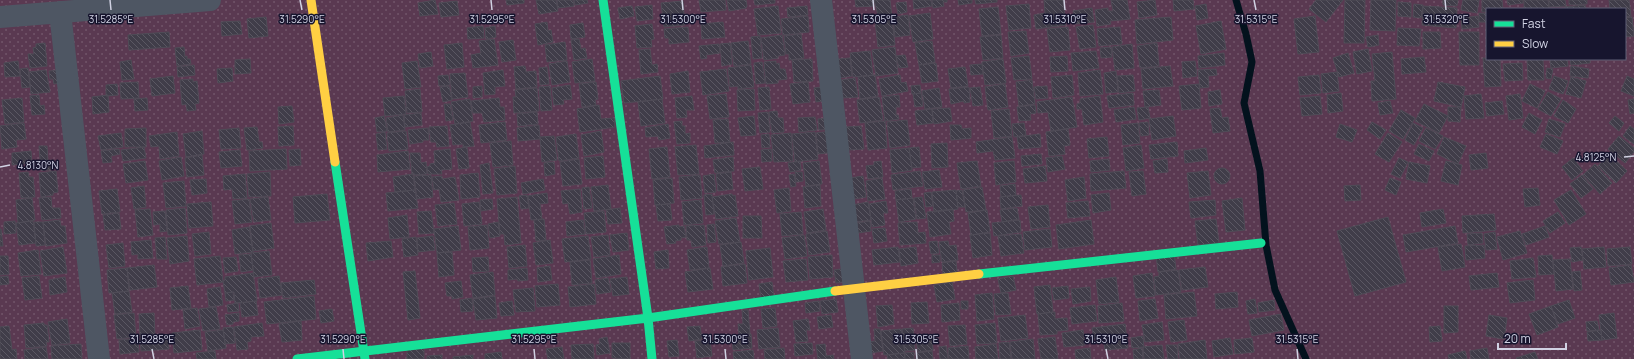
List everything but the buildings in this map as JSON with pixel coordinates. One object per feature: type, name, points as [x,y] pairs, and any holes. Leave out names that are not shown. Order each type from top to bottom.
[{"type":"street","points":[[0,17],[210,0]]},
{"type":"street","points":[[311,0],[365,355]]},
{"type":"street","points":[[604,0],[648,318],[652,359]]},
{"type":"street","points":[[821,0],[862,359]]},
{"type":"street","points":[[60,12],[99,359]]},
{"type":"street","points":[[297,359],[365,355],[648,318],[855,288],[1261,243]]},
{"type":"shaded area","points":[[0,0],[1634,0],[1634,359],[0,359]]},
{"type":"waterway","points":[[1236,0],[1252,62],[1244,103],[1260,171],[1266,245],[1275,290],[1306,359]]},
{"type":"traffic: fast","points":[[603,0],[648,318],[652,359]]},
{"type":"traffic: fast","points":[[335,162],[365,359]]},
{"type":"traffic: fast","points":[[979,274],[1261,243]]},
{"type":"traffic: fast","points":[[297,359],[648,318],[835,291]]},
{"type":"traffic: slow","points":[[311,0],[335,162]]},
{"type":"traffic: slow","points":[[835,291],[979,274]]}]
